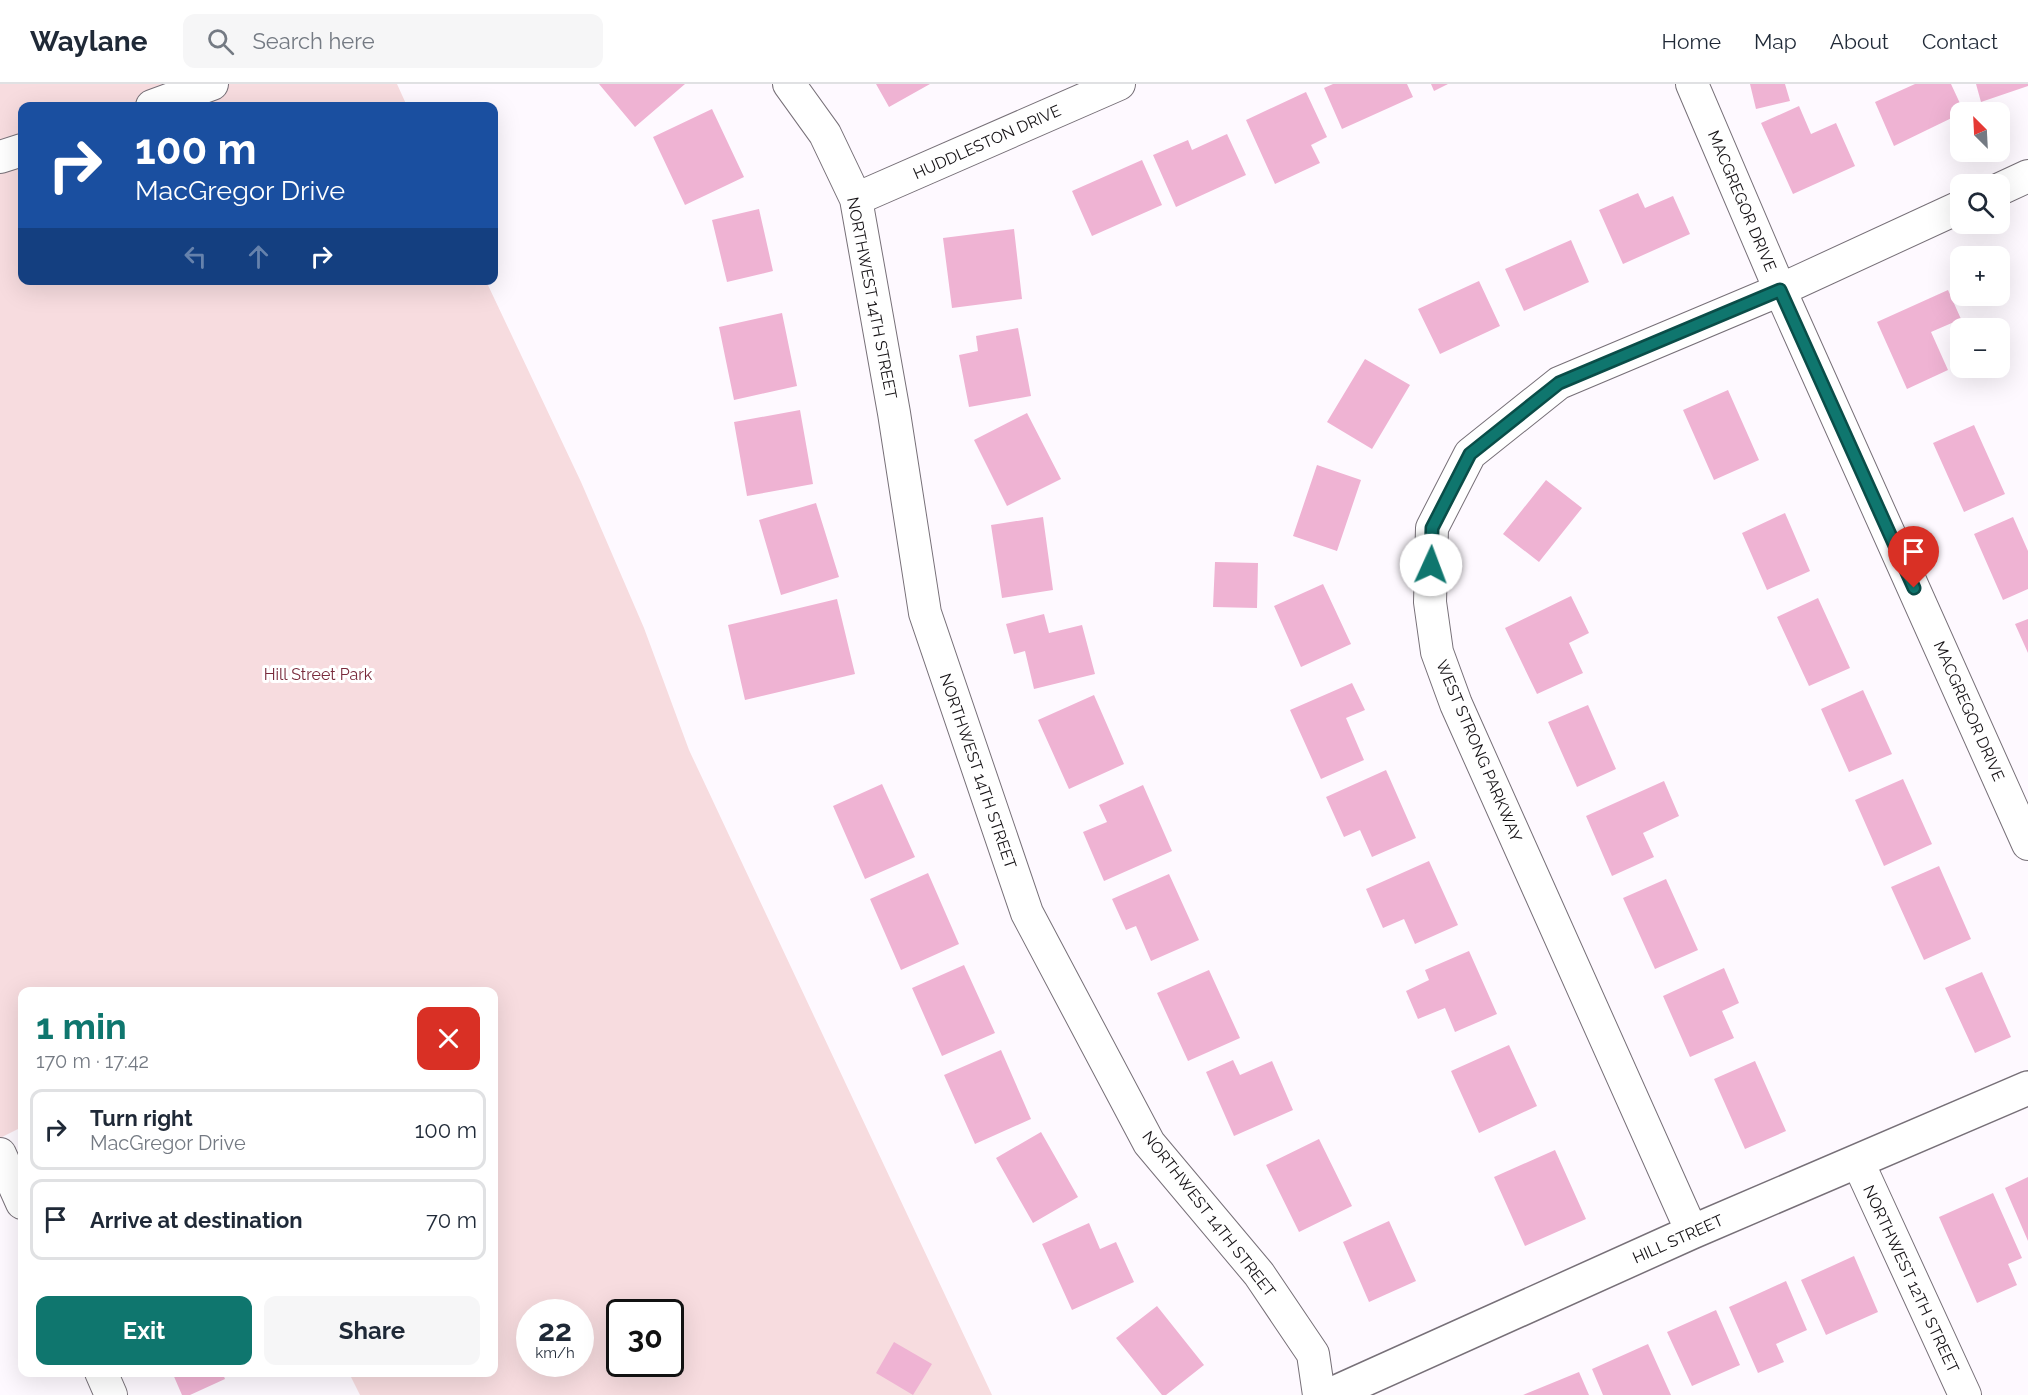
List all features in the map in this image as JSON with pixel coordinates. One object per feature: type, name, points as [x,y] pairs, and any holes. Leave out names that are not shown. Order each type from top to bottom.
[{"type":"street","points":[[163,102],[212,84]]},
{"type":"street","name":"NORTHWEST 14TH STREET","points":[[789,84],[825,134],[856,199],[894,413],[925,613],[1027,913],[1149,1143],[1259,1274],[1313,1354],[1319,1395]]},
{"type":"street","name":"HUDDLESTON DRIVE","points":[[856,199],[1119,84]]},
{"type":"street","name":"MACGREGOR DRIVE","points":[[1692,84],[1780,290],[2028,844]]},
{"type":"street","points":[[0,157],[18,151]]},
{"type":"street","points":[[2010,184],[2028,176]]},
{"type":"street","name":"WEST STRONG PARKWAY","points":[[1692,1232],[1437,652],[1430,602],[1432,528],[1470,454],[1559,383],[1780,290],[1950,212]]},
{"type":"street","name":"HILL STREET","points":[[1330,1395],[1692,1232],[2028,1088]]},
{"type":"street","points":[[0,1154],[18,1194]]},
{"type":"street","name":"NORTHWEST 12TH STREET","points":[[1858,1162],[1965,1395]]},
{"type":"street","points":[[102,1377],[111,1395]]},
{"type":"green space","name":"Hill Street Park","points":[[0,84],[397,84],[405,102],[18,102],[18,285],[488,285],[581,482],[644,628],[689,750],[992,1395],[360,1395],[351,1377],[498,1377],[498,987],[18,987],[18,1129],[0,1138]]},
{"type":"building","points":[[599,84],[685,84],[635,127]]},
{"type":"building","points":[[876,84],[930,84],[889,107]]},
{"type":"building","points":[[1333,84],[1407,84],[1413,97],[1342,129],[1324,88]]},
{"type":"building","points":[[1431,84],[1448,84],[1434,91]]},
{"type":"building","points":[[1750,84],[1785,84],[1790,101],[1756,109]]},
{"type":"building","points":[[1915,84],[1951,84],[1959,102],[1950,102],[1950,119],[1894,146],[1875,102]]},
{"type":"building","points":[[1976,84],[2028,84],[2028,86],[1981,102]]},
{"type":"building","points":[[1306,92],[1327,137],[1311,145],[1320,163],[1275,184],[1246,120]]},
{"type":"building","points":[[1799,106],[1811,134],[1836,123],[1855,166],[1793,194],[1761,123]]},
{"type":"building","points":[[712,109],[744,177],[685,205],[653,137]]},
{"type":"building","points":[[1227,134],[1246,175],[1176,207],[1153,155],[1188,140],[1192,150]]},
{"type":"building","points":[[1142,160],[1162,205],[1092,236],[1072,191]]},
{"type":"building","points":[[1638,193],[1645,208],[1673,196],[1690,234],[1623,264],[1599,210]]},
{"type":"building","points":[[759,209],[773,271],[727,282],[712,220]]},
{"type":"building","points":[[1014,229],[1022,299],[952,308],[943,238]]},
{"type":"building","points":[[1571,240],[1589,282],[1524,311],[1505,269]]},
{"type":"building","points":[[1479,281],[1500,326],[1440,354],[1418,309]]},
{"type":"building","points":[[1948,290],[1950,306],[1955,306],[1961,318],[1950,318],[1950,324],[1931,332],[1948,370],[1907,389],[1877,322]]},
{"type":"building","points":[[782,313],[797,386],[734,400],[719,327]]},
{"type":"building","points":[[1018,328],[1031,396],[969,407],[959,355],[978,351],[976,336]]},
{"type":"building","points":[[1365,359],[1410,385],[1372,449],[1327,422]]},
{"type":"building","points":[[1728,390],[1759,460],[1714,480],[1683,410]]},
{"type":"building","points":[[800,410],[813,484],[747,496],[734,422]]},
{"type":"building","points":[[1027,413],[1061,479],[1007,506],[974,440]]},
{"type":"building","points":[[1974,425],[2005,494],[1964,512],[1933,443]]},
{"type":"building","points":[[1317,465],[1361,480],[1337,551],[1293,536]]},
{"type":"building","points":[[1546,480],[1582,508],[1539,562],[1503,534]]},
{"type":"building","points":[[816,503],[839,577],[781,595],[759,520]]},
{"type":"building","points":[[1785,513],[1810,571],[1767,590],[1742,533]]},
{"type":"building","points":[[1043,517],[1053,590],[1002,598],[991,525]]},
{"type":"building","points":[[2013,517],[2028,551],[2028,589],[2003,600],[1974,534]]},
{"type":"building","points":[[1215,562],[1258,563],[1257,608],[1213,607]]},
{"type":"building","points":[[1323,584],[1351,644],[1301,667],[1274,606]]},
{"type":"building","points":[[1571,596],[1589,633],[1569,643],[1583,673],[1537,694],[1505,628]]},
{"type":"building","points":[[1818,598],[1850,668],[1809,686],[1777,617]]},
{"type":"building","points":[[837,599],[855,674],[745,700],[728,625]]},
{"type":"building","points":[[1044,614],[1049,633],[1082,625],[1095,674],[1034,689],[1025,651],[1014,654],[1006,624]]},
{"type":"building","points":[[2028,619],[2028,653],[2015,624]]},
{"type":"building","points":[[1352,683],[1365,710],[1346,718],[1364,760],[1321,779],[1290,710]]},
{"type":"building","points":[[1863,690],[1892,754],[1849,772],[1821,709]]},
{"type":"building","points":[[1094,695],[1124,764],[1069,789],[1038,720]]},
{"type":"building","points":[[1588,705],[1616,769],[1577,787],[1548,722]]},
{"type":"building","points":[[1386,770],[1416,838],[1372,857],[1360,830],[1344,837],[1326,797]]},
{"type":"building","points":[[1903,779],[1932,844],[1884,866],[1855,800]]},
{"type":"building","points":[[1664,781],[1679,816],[1643,833],[1654,857],[1612,876],[1586,816]]},
{"type":"building","points":[[882,784],[915,857],[865,879],[833,806]]},
{"type":"building","points":[[1143,785],[1172,851],[1104,881],[1083,832],[1107,822],[1099,805]]},
{"type":"building","points":[[1429,861],[1458,925],[1415,944],[1404,919],[1383,928],[1366,889]]},
{"type":"building","points":[[1939,866],[1971,939],[1924,960],[1891,887]]},
{"type":"building","points":[[928,873],[959,944],[901,970],[870,899]]},
{"type":"building","points":[[1169,874],[1199,940],[1151,961],[1136,926],[1126,930],[1112,899]]},
{"type":"building","points":[[1666,879],[1698,950],[1655,969],[1623,898]]},
{"type":"building","points":[[1469,951],[1497,1014],[1455,1032],[1445,1008],[1418,1019],[1406,991],[1429,980],[1425,970]]},
{"type":"building","points":[[964,965],[995,1033],[942,1056],[912,988]]},
{"type":"building","points":[[1724,968],[1739,1003],[1722,1011],[1734,1038],[1690,1057],[1663,996]]},
{"type":"building","points":[[1209,970],[1240,1038],[1188,1061],[1157,993]]},
{"type":"building","points":[[1982,972],[2011,1037],[1975,1053],[1945,988]]},
{"type":"building","points":[[1509,1045],[1537,1106],[1479,1133],[1451,1071]]},
{"type":"building","points":[[1001,1050],[1031,1119],[975,1144],[944,1075]]},
{"type":"building","points":[[1233,1060],[1240,1075],[1272,1061],[1293,1110],[1234,1136],[1206,1072]]},
{"type":"building","points":[[1755,1061],[1786,1131],[1745,1149],[1714,1079]]},
{"type":"building","points":[[1041,1132],[1078,1197],[1033,1223],[996,1158]]},
{"type":"building","points":[[1319,1139],[1352,1206],[1299,1232],[1266,1165]]},
{"type":"building","points":[[1555,1150],[1586,1219],[1525,1246],[1494,1177]]},
{"type":"building","points":[[2028,1177],[2028,1241],[2005,1188]]},
{"type":"building","points":[[1993,1193],[2022,1258],[2008,1264],[2017,1285],[1977,1303],[1939,1217]]},
{"type":"building","points":[[1389,1221],[1416,1281],[1369,1302],[1343,1242]]},
{"type":"building","points":[[1089,1223],[1100,1249],[1116,1242],[1134,1282],[1072,1310],[1042,1244]]},
{"type":"building","points":[[1854,1256],[1878,1312],[1826,1335],[1801,1280]]},
{"type":"building","points":[[1786,1281],[1807,1330],[1776,1344],[1784,1362],[1758,1373],[1729,1307]]},
{"type":"building","points":[[1157,1306],[1204,1365],[1166,1395],[1162,1395],[1116,1338]]},
{"type":"building","points":[[1716,1310],[1740,1365],[1692,1386],[1667,1332]]},
{"type":"building","points":[[894,1342],[932,1364],[913,1395],[876,1373]]},
{"type":"building","points":[[1648,1344],[1671,1395],[1603,1395],[1592,1369]]},
{"type":"building","points":[[1579,1372],[1589,1395],[1523,1395]]},
{"type":"building","points":[[174,1377],[224,1377],[225,1379],[190,1395],[182,1395]]},
{"type":"route","points":[[1431,565],[1432,528],[1470,454],[1559,383],[1780,290],[1914,588]]}]
